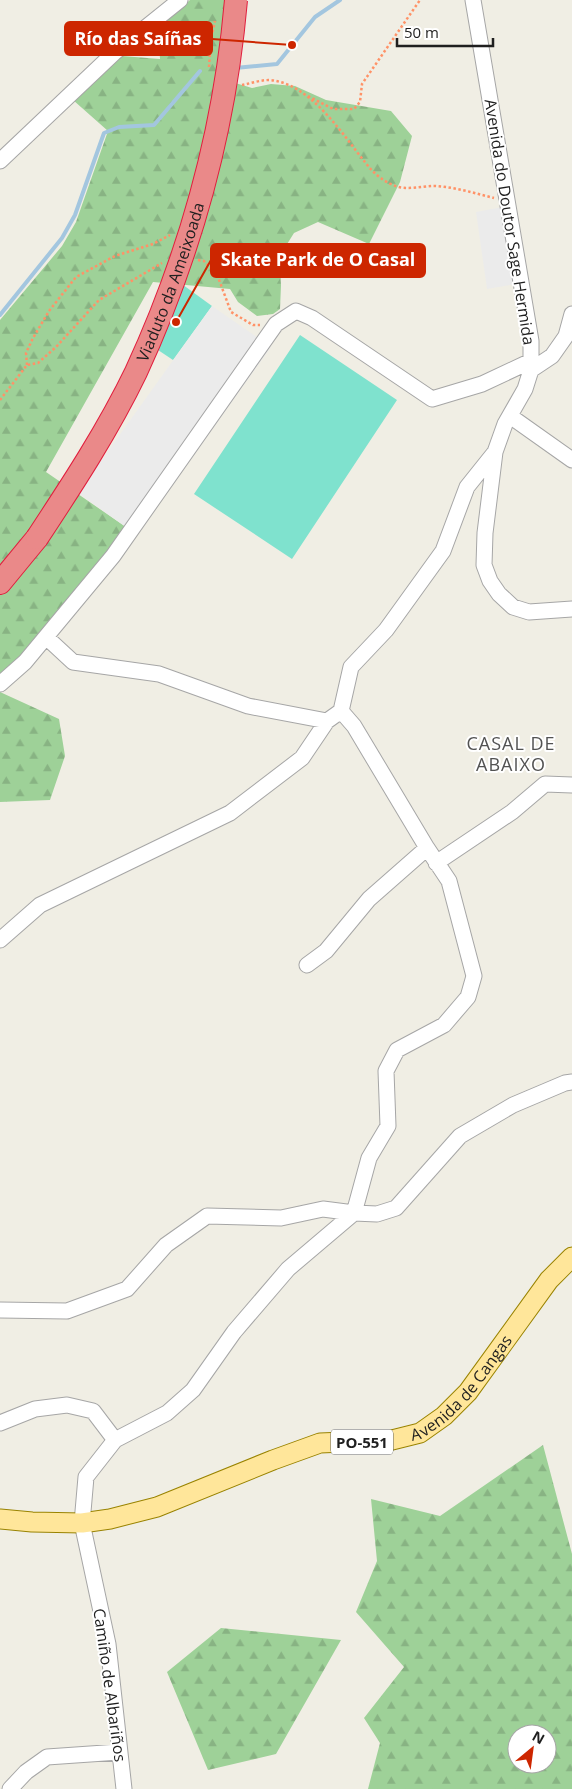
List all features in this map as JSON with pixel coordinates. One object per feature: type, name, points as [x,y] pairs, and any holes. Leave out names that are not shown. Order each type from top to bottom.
[{"type":"highway","name":"Viaduto da Ameixoada","points":[[0,582],[36,538],[78,474],[119,404],[135,372],[177,271],[194,218],[221,111],[232,42],[236,0]]},
{"type":"main road","name":"Avenida de Cangas","points":[[82,1523],[110,1519],[157,1507],[320,1443],[392,1440],[420,1434],[444,1416],[468,1392],[549,1280],[572,1257]]},
{"type":"main road","name":"PO-551","points":[[0,1519],[82,1523]]},
{"type":"street","points":[[0,161],[114,53],[180,0]]},
{"type":"street","name":"Avenida do Doutor Sage Hermida","points":[[473,0],[531,341],[531,366],[525,389],[497,441],[494,452],[483,555],[484,566],[490,582],[499,594],[513,607],[529,612],[572,609]]},
{"type":"street","points":[[0,684],[25,662],[113,556],[276,324],[296,311],[312,318],[432,399],[482,384],[552,356],[566,336],[572,314]]},
{"type":"street","points":[[510,416],[572,460]]},
{"type":"street","points":[[0,940],[40,905],[230,813],[302,758],[327,721],[341,711],[351,667],[386,630],[443,551],[467,487],[494,452]]},
{"type":"street","points":[[46,638],[73,662],[159,674],[248,706],[327,721]]},
{"type":"street","points":[[0,1423],[35,1409],[67,1405],[93,1411],[115,1440],[167,1412],[193,1390],[234,1332],[288,1269],[354,1213],[369,1158],[388,1126],[386,1071],[397,1050],[444,1025],[468,997],[474,976],[449,880],[436,863],[354,726],[341,711]]},
{"type":"street","points":[[436,863],[512,812],[545,784],[572,785]]},
{"type":"street","points":[[307,965],[326,950],[370,899],[427,848]]},
{"type":"street","points":[[0,1310],[67,1311],[127,1289],[166,1245],[207,1216],[281,1218],[323,1209],[377,1214],[396,1208],[460,1136],[513,1106],[565,1083],[572,1082]]},
{"type":"street","name":"Camiño de Albariños","points":[[115,1440],[86,1477],[82,1523],[108,1644],[124,1789]]},
{"type":"street","points":[[10,1789],[26,1772],[47,1756],[119,1752]]},
{"type":"path","points":[[237,86],[265,80],[275,80],[290,85],[333,109],[354,109],[360,102],[362,84],[420,0]]},
{"type":"path","points":[[210,75],[211,39],[216,16]]},
{"type":"path","points":[[305,95],[341,132],[376,176],[395,187],[434,186],[458,188],[508,202]]},
{"type":"path","points":[[27,365],[26,353],[48,311],[76,277],[115,256],[153,244],[169,236],[174,231]]},
{"type":"path","points":[[197,259],[204,261],[218,276],[231,312],[253,325],[276,324]]},
{"type":"path","points":[[0,400],[27,365],[38,363],[56,347],[98,300],[162,262],[170,260]]},
{"type":"green space","points":[[190,0],[232,0],[222,79],[252,88],[271,84],[295,86],[326,100],[391,111],[412,136],[400,182],[369,244],[318,222],[294,233],[279,257],[280,309],[273,314],[257,316],[238,302],[230,289],[153,282],[46,472],[126,527],[106,558],[21,658],[0,676],[0,320],[62,246],[76,222],[108,131],[73,100],[122,56],[160,59],[158,29]]},
{"type":"green space","points":[[0,692],[59,719],[65,756],[50,800],[0,802]]},
{"type":"green space","points":[[543,1445],[572,1554],[572,1789],[368,1789],[380,1743],[364,1718],[404,1667],[356,1612],[377,1561],[371,1499],[440,1516]]},
{"type":"green space","points":[[221,1628],[341,1640],[276,1754],[208,1770],[167,1672]]},
{"type":"shaded area","points":[[508,206],[521,283],[487,289],[476,212]]},
{"type":"shaded area","points":[[179,282],[212,306],[173,360],[140,338]]},
{"type":"shaded area","points":[[212,306],[271,347],[137,535],[78,493]]},
{"type":"shaded area","points":[[300,335],[397,400],[292,559],[194,494]]},
{"type":"waterway","points":[[235,68],[277,64],[315,17],[340,0]]},
{"type":"waterway","points":[[0,315],[62,238],[75,215],[104,133],[119,127],[154,125],[200,71]]},
{"type":"place","name":"Río das Saíñas","points":[[292,45]]},
{"type":"place","name":"Skate Park de O Casal","points":[[176,322]]},
{"type":"district","name":"CASAL DE ABAIXO","points":[[511,753]]}]
